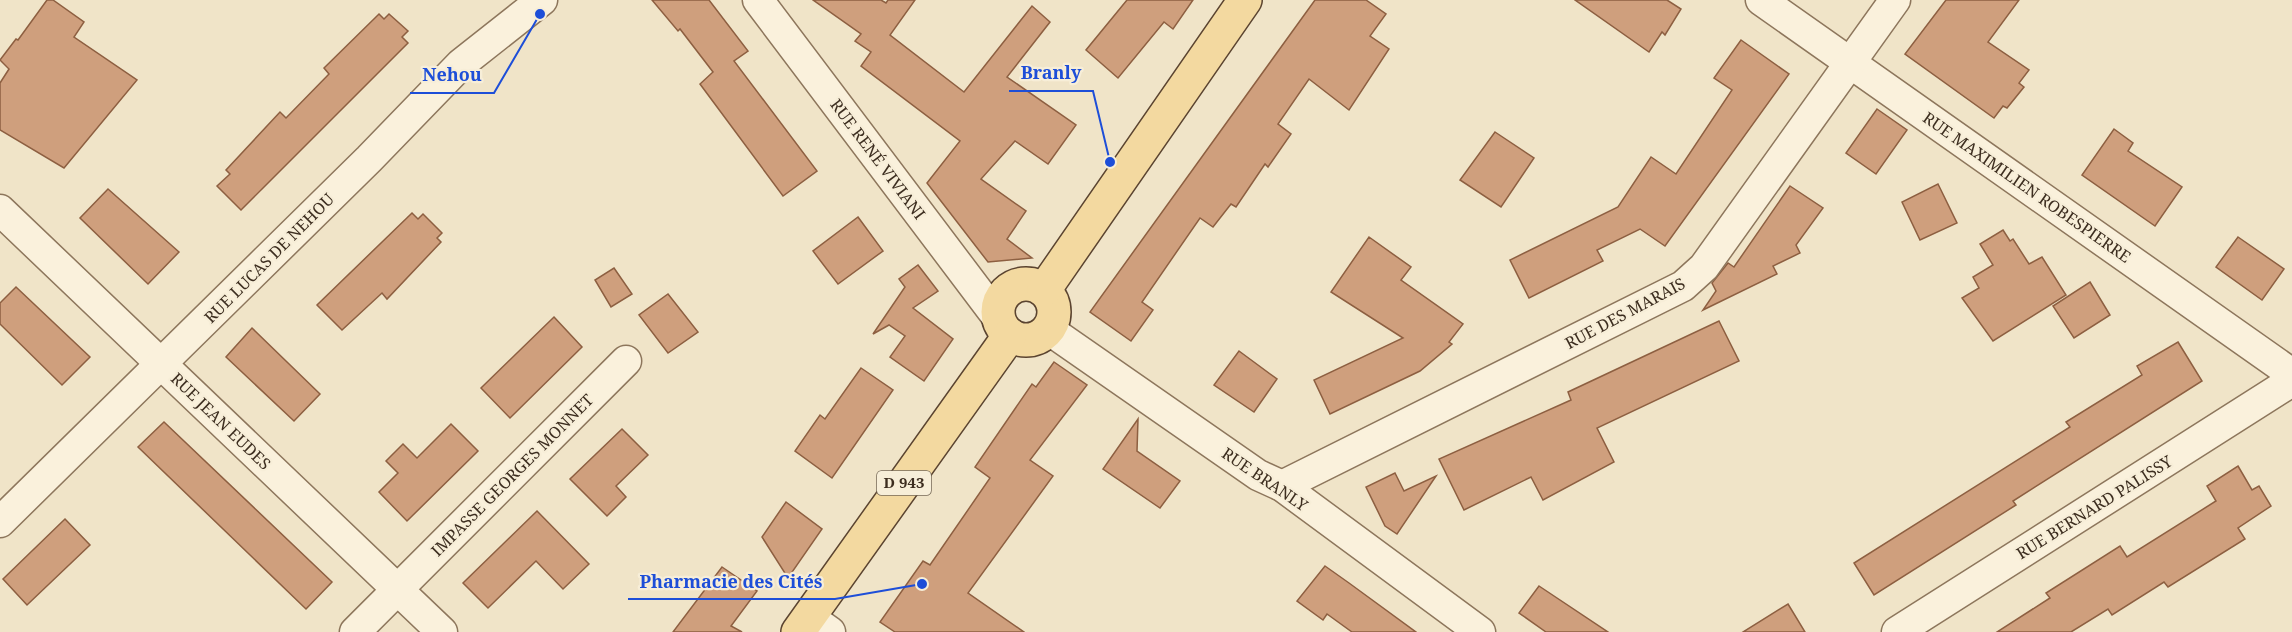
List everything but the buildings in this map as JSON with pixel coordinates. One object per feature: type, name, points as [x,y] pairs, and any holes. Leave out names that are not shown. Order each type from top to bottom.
[{"type":"main road","points":[[1044,290],[1245,0]]},
{"type":"main road","points":[[1028,283],[1044,290],[1050,296],[1054,313],[1048,329],[1034,339],[1017,339],[1004,326],[1000,301],[1011,287],[1028,283]]},
{"type":"main road","name":"D 943","points":[[812,627],[1004,326]]},
{"type":"street","name":"RUE LUCAS DE NEHOU","points":[[0,522],[162,364],[461,64],[542,0]]},
{"type":"street","name":"RUE RENÉ VIVIANI","points":[[758,0],[1004,326]]},
{"type":"street","name":"RUE MAXIMILIEN ROBESPIERRE","points":[[1761,0],[2292,374]]},
{"type":"street","name":"RUE DES MARAIS","points":[[1282,486],[1683,286],[1704,267],[1895,0]]},
{"type":"street","name":"RUE JEAN EUDES","points":[[0,210],[442,632]]},
{"type":"street","name":"RUE BRANLY","points":[[1048,329],[1258,475],[1282,486],[1480,632]]},
{"type":"street","name":"IMPASSE GEORGES MONNET","points":[[355,632],[626,361]]},
{"type":"street","name":"RUE BERNARD PALISSY","points":[[1896,632],[2292,381]]},
{"type":"place","name":"Nehou","points":[[540,14]]},
{"type":"place","name":"Branly","points":[[1110,162]]},
{"type":"place","name":"Pharmacie des Cités","points":[[922,584]]}]
